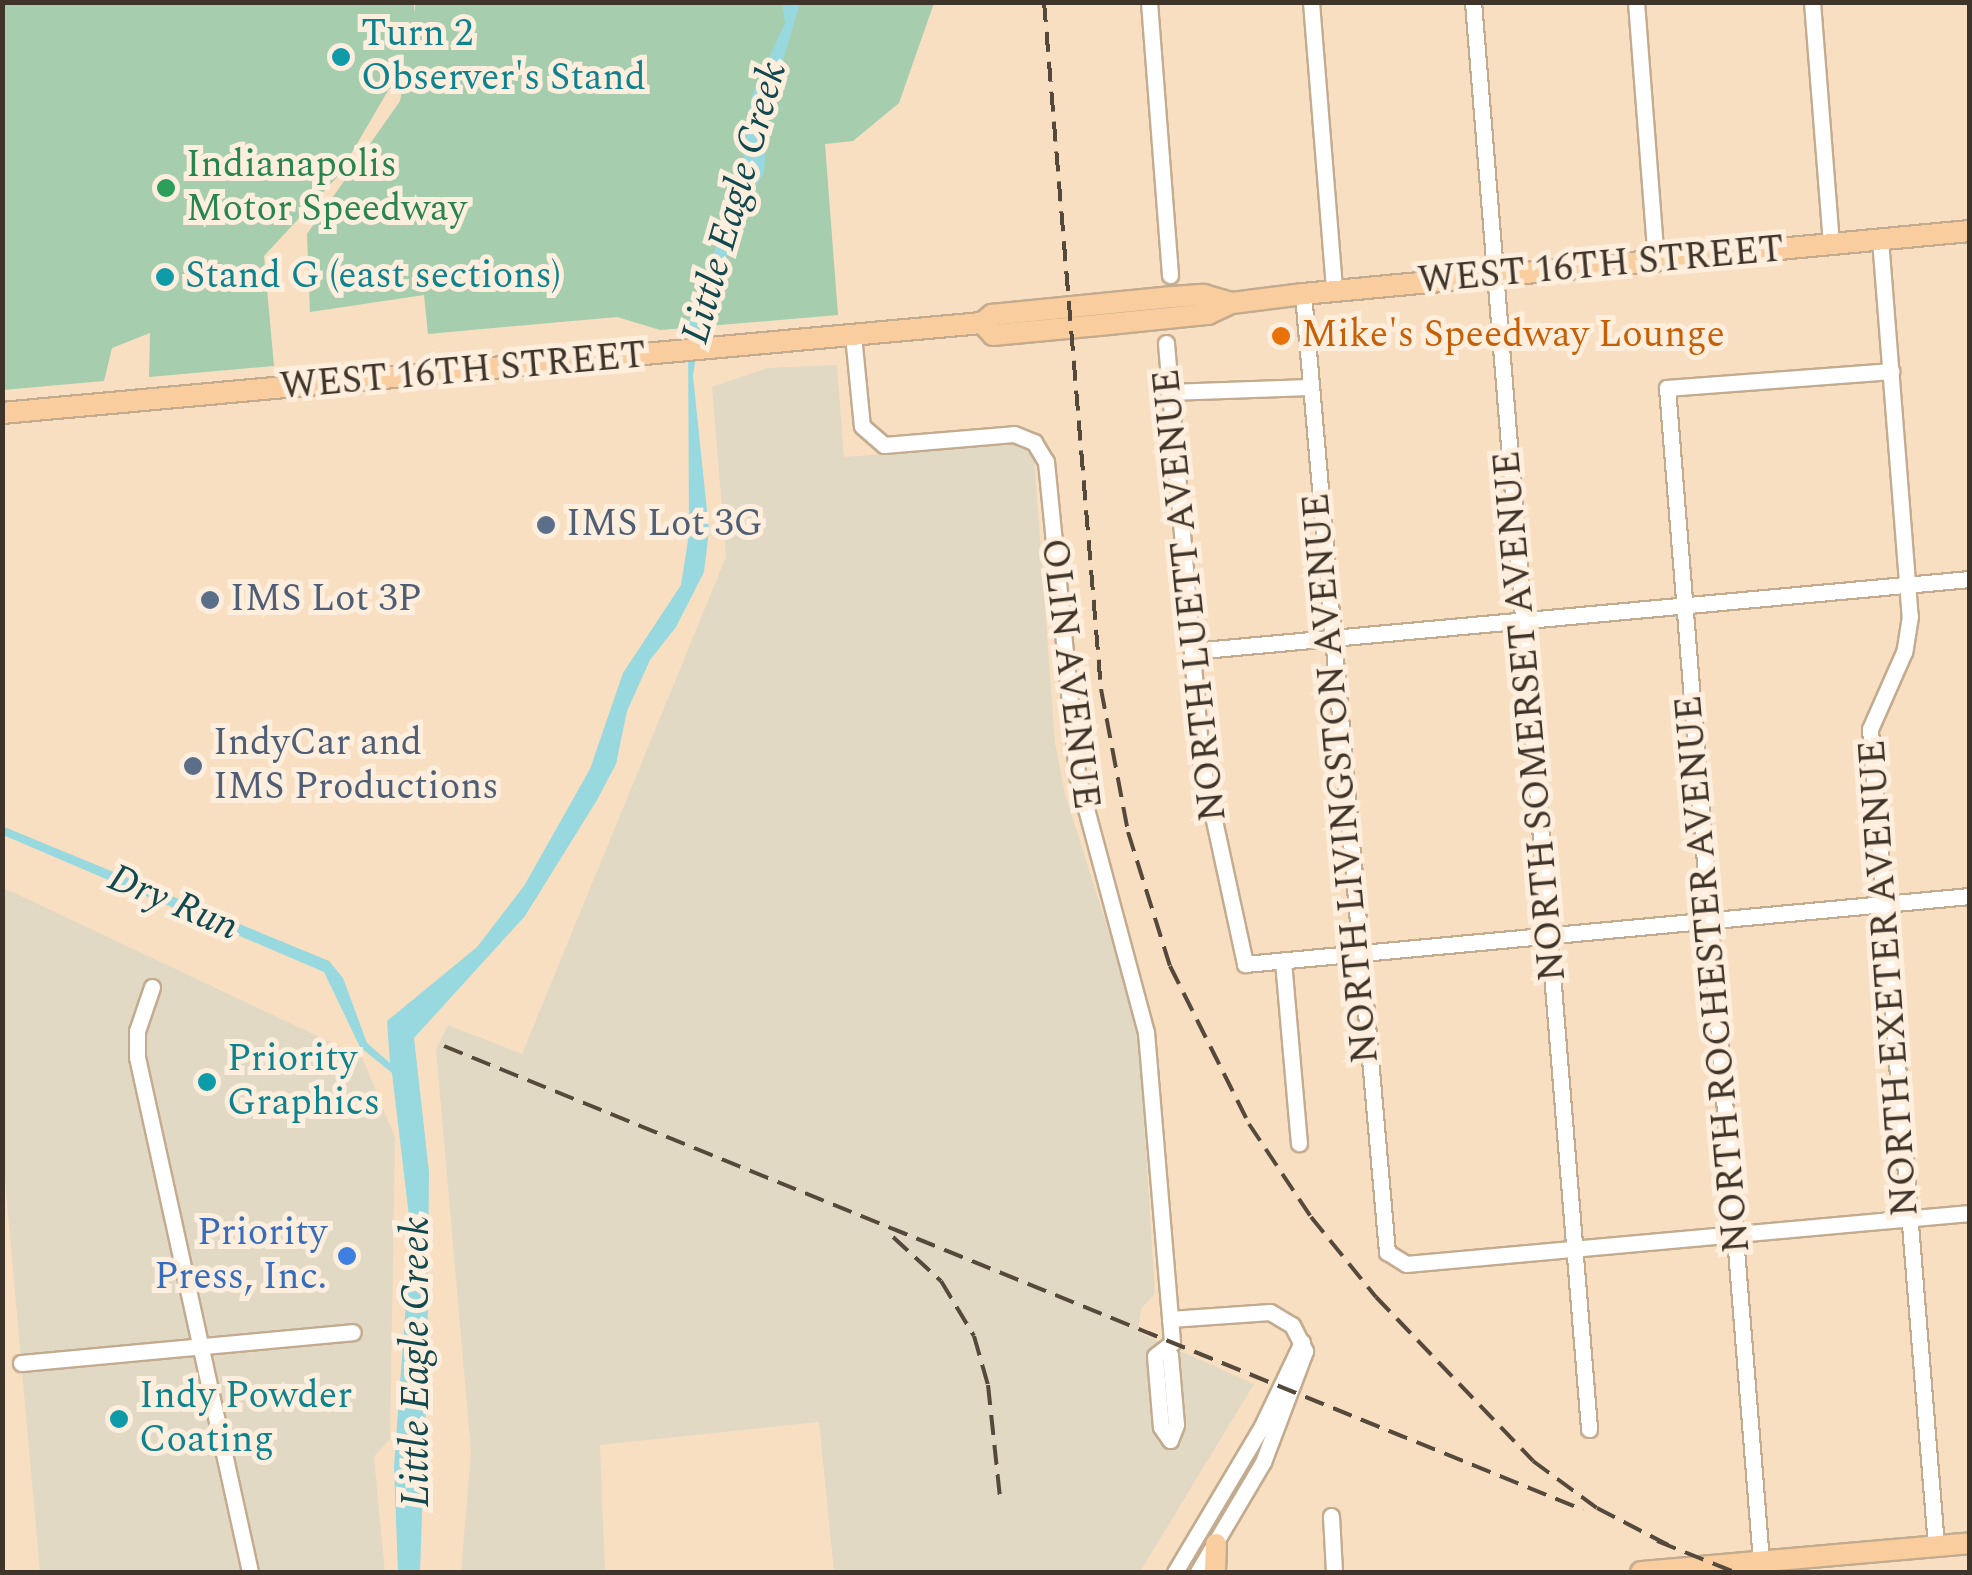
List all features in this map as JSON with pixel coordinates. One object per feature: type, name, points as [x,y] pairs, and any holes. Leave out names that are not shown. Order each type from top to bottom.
[{"type":"main road","name":"WEST 16TH STREET","points":[[2,413],[982,324],[992,315],[1188,296],[1232,303],[1970,231]]},
{"type":"main road","points":[[1651,1572],[1970,1543]]},
{"type":"main road","points":[[1216,1544],[1216,1572]]},
{"type":"street","points":[[1149,2],[1170,275]]},
{"type":"street","points":[[1311,2],[1334,291]]},
{"type":"street","name":"NORTH SOMERSET AVENUE","points":[[1473,2],[1590,1429]]},
{"type":"street","points":[[1636,2],[1656,260]]},
{"type":"street","points":[[1812,2],[1831,244]]},
{"type":"street","name":"NORTH EXETER AVENUE","points":[[1880,239],[1908,584],[1906,646],[1870,721],[1936,1546]]},
{"type":"street","name":"NORTH LIVINGSTON AVENUE","points":[[1303,294],[1381,1239],[1392,1258],[1406,1264],[1574,1250]]},
{"type":"street","name":"OLIN AVENUE","points":[[853,335],[862,426],[884,445],[1014,434],[1044,456],[1077,775],[1144,1018],[1172,1343],[1156,1356],[1161,1427],[1170,1440],[1176,1416],[1170,1355],[1163,1351]]},
{"type":"street","name":"NORTH LUETT AVENUE","points":[[1166,343],[1207,796],[1245,964],[1283,961]]},
{"type":"street","name":"NORTH ROCHESTER AVENUE","points":[[1761,1561],[1667,388],[1891,371]]},
{"type":"street","points":[[1169,392],[1309,387]]},
{"type":"street","points":[[1192,652],[1970,578]]},
{"type":"street","points":[[1299,1144],[1283,961],[1970,896]]},
{"type":"street","points":[[152,987],[137,1031],[137,1057],[250,1572]]},
{"type":"street","points":[[1574,1250],[1970,1213]]},
{"type":"street","points":[[1170,1319],[1270,1312],[1288,1320],[1306,1350],[1264,1462],[1198,1572]]},
{"type":"street","points":[[21,1363],[353,1332]]},
{"type":"street","points":[[1175,1572],[1262,1426],[1302,1342]]},
{"type":"street","points":[[1332,1516],[1334,1572]]},
{"type":"shaded area","points":[[837,365],[844,457],[1022,444],[1034,456],[1055,743],[1065,794],[1138,1023],[1155,1293],[1141,1309],[1138,1332],[1254,1384],[1140,1572],[834,1572],[819,1422],[600,1445],[605,1572],[461,1572],[471,1452],[436,1049],[448,1025],[522,1054],[726,557],[712,387],[767,368]]},
{"type":"shaded area","points":[[2,887],[362,1057],[395,1137],[390,1439],[374,1457],[385,1572],[40,1572],[3,1158]]},
{"type":"green space","points":[[414,2],[414,13],[416,2],[934,3],[899,103],[853,141],[825,144],[838,315],[660,330],[617,317],[428,334],[424,295],[310,312],[307,234],[400,101],[405,74],[401,88],[389,89],[338,176],[264,256],[274,366],[149,377],[150,333],[112,348],[104,381],[3,390],[3,3]]},
{"type":"water","name":"Little Eagle Creek","points":[[782,3],[800,3],[769,108],[764,173],[749,196],[701,324],[693,376],[709,530],[704,572],[676,627],[650,660],[627,711],[616,764],[525,916],[414,1038],[429,1172],[427,1377],[420,1572],[398,1572],[394,1467],[411,1233],[392,1073],[360,1047],[324,972],[3,835],[2,826],[329,961],[343,978],[367,1043],[390,1063],[387,1021],[477,947],[524,886],[590,769],[623,673],[681,585],[689,534],[688,323],[740,182],[752,95],[785,23]]},
{"type":"railway","points":[[1044,2],[1101,689],[1128,832],[1170,966],[1249,1124],[1311,1217],[1376,1297],[1533,1461],[1597,1508],[1670,1546]]},
{"type":"railway","points":[[444,1046],[1583,1510]]},
{"type":"railway","points":[[893,1237],[941,1281],[974,1336],[988,1385],[1000,1498]]},
{"type":"railway","points":[[1657,1541],[1734,1572]]},
{"type":"place","name":"Turn 2 Observer's Stand","points":[[341,57]]},
{"type":"place","name":"Indianapolis Motor Speedway","points":[[166,188]]},
{"type":"place","name":"Stand G (east sections)","points":[[165,277]]},
{"type":"place","name":"Mike's Speedway Lounge","points":[[1281,336]]},
{"type":"place","name":"IMS Lot 3G","points":[[546,525]]},
{"type":"place","name":"IMS Lot 3P","points":[[210,600]]},
{"type":"place","name":"IndyCar and IMS Productions","points":[[193,766]]},
{"type":"place","name":"Priority Graphics","points":[[207,1082]]},
{"type":"place","name":"Priority Press, Inc.","points":[[347,1256]]},
{"type":"place","name":"Indy Powder Coating","points":[[119,1419]]},
{"type":"water label","name":"Dry Run","points":[[173,903]]}]
